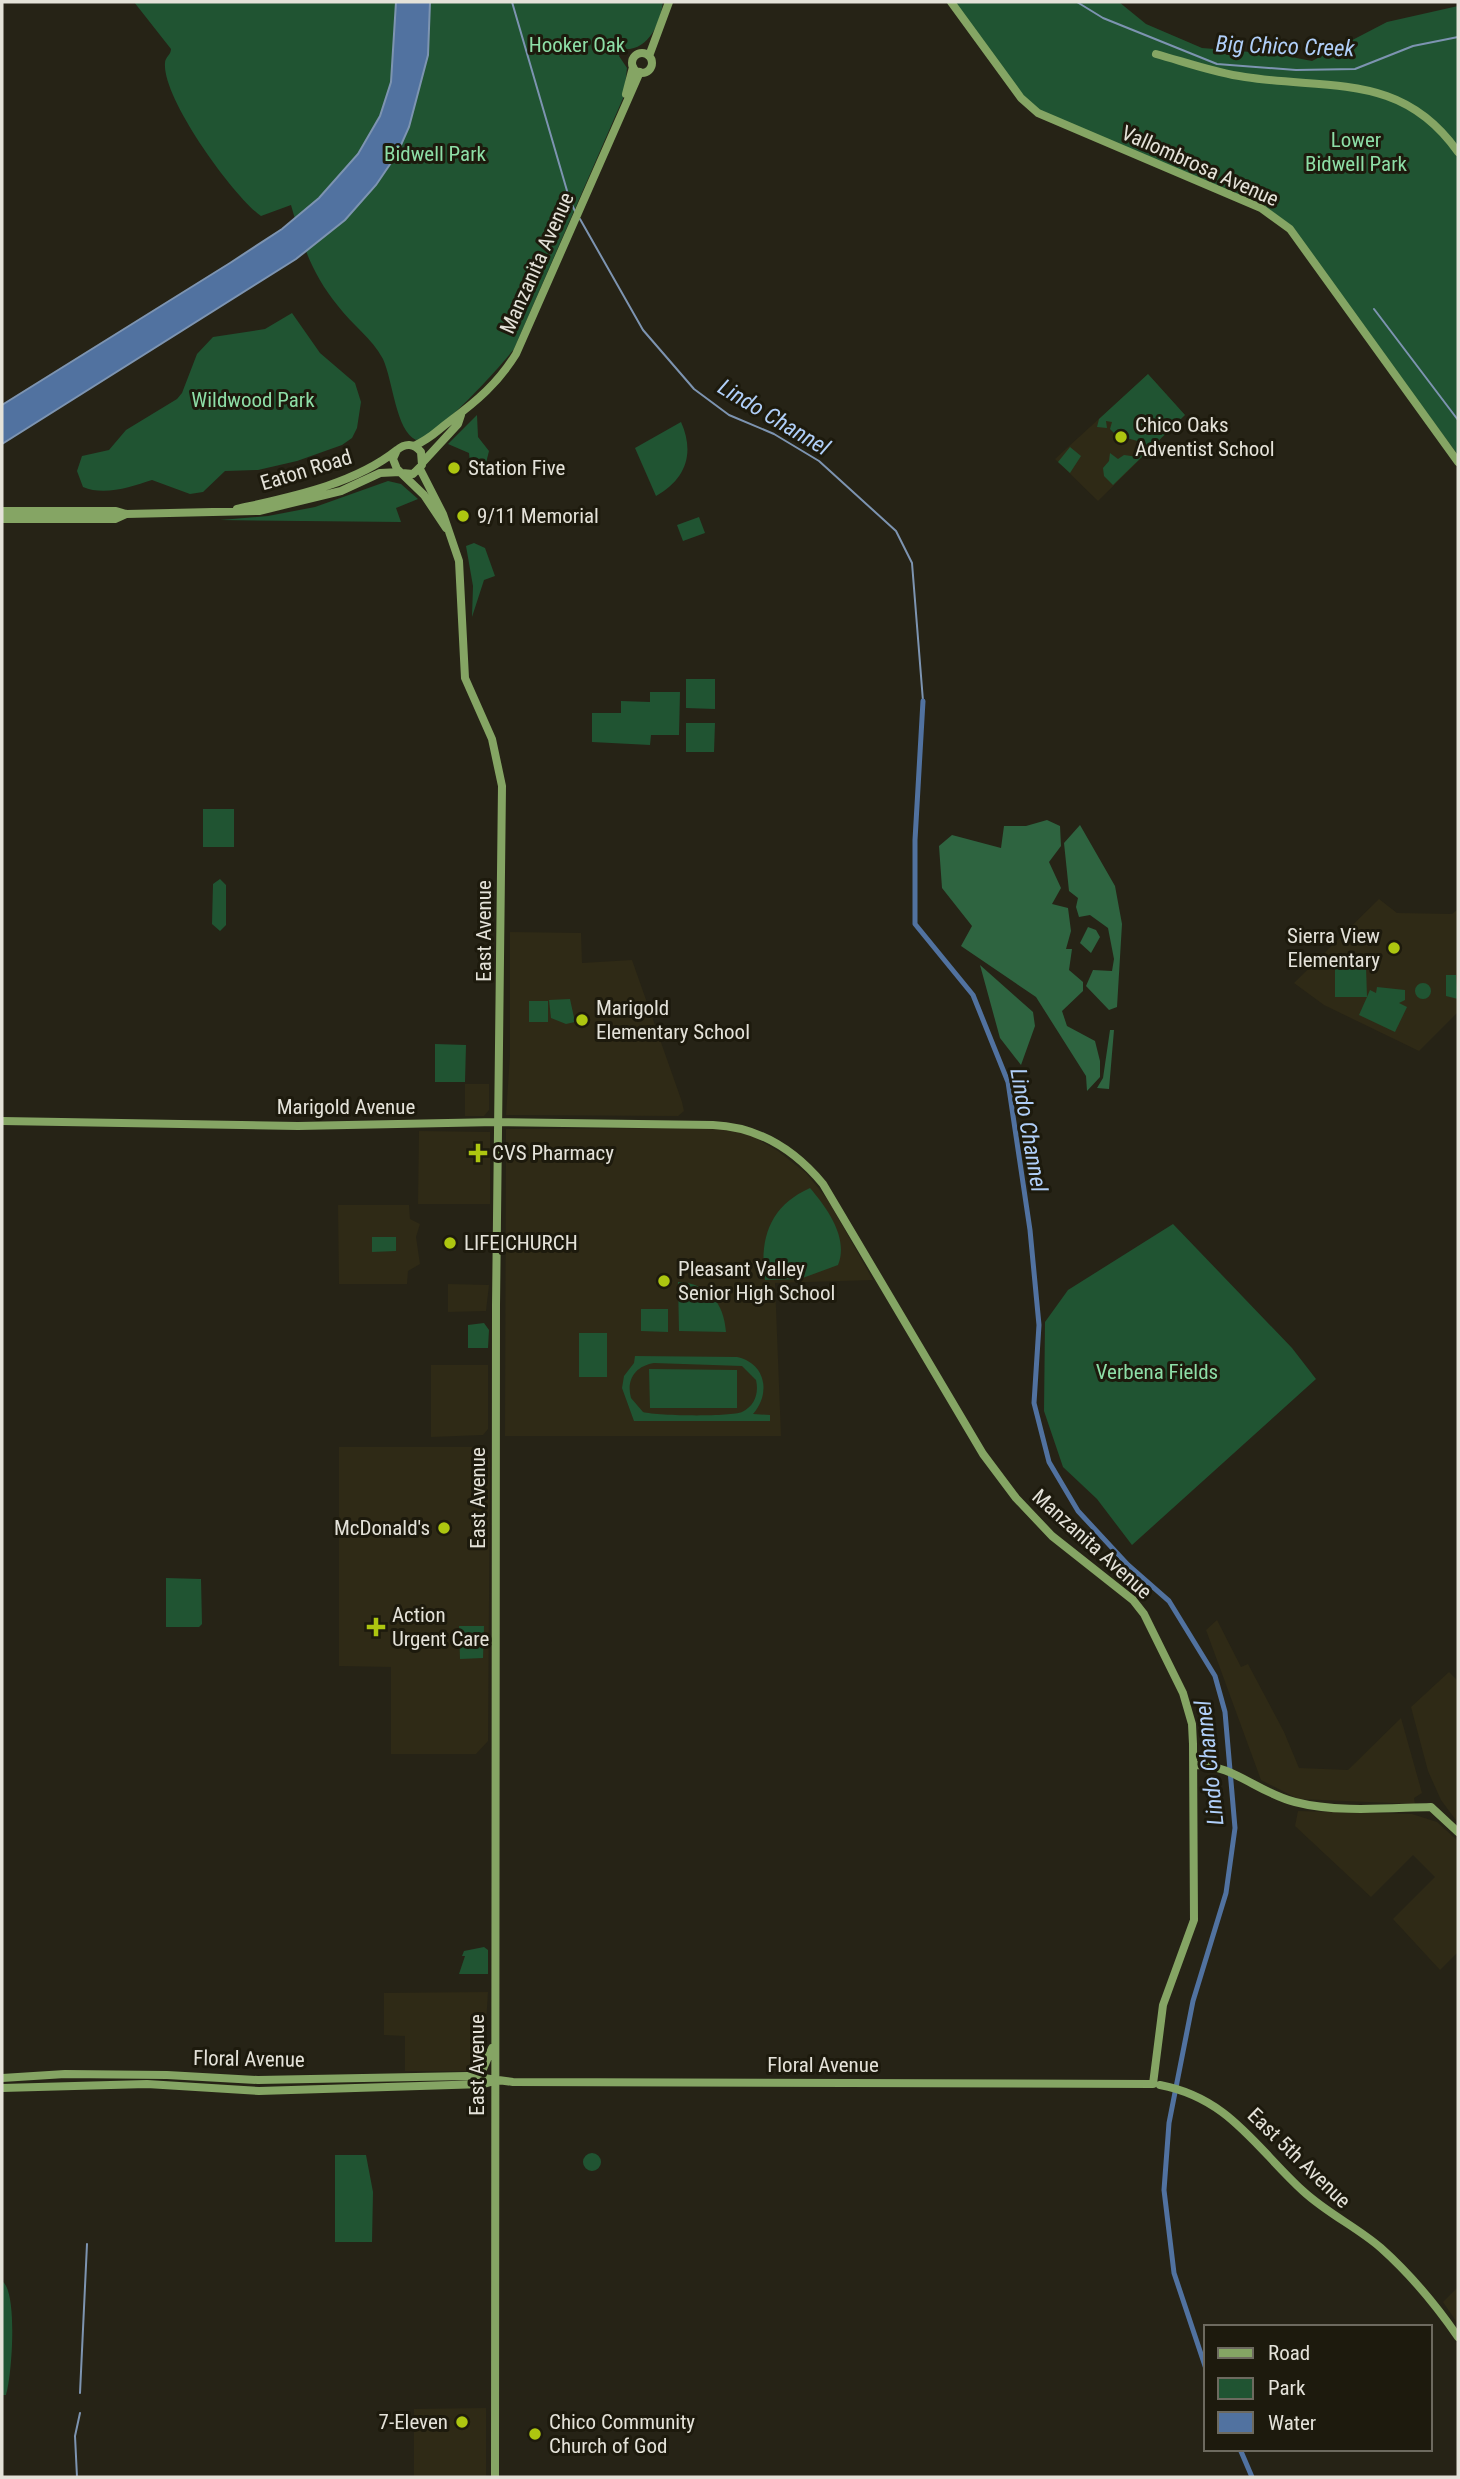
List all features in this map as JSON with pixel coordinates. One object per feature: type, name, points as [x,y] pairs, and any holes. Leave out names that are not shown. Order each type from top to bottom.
[{"type":"street","points":[[644,55],[650,68],[637,69],[633,58],[644,55],[669,2]]},
{"type":"street","name":"Vallombrosa Avenue","points":[[950,2],[1021,98],[1038,113],[1254,205],[1290,229],[1458,461]]},
{"type":"street","points":[[1156,54],[1242,77],[1378,92],[1404,100],[1428,117],[1458,152]]},
{"type":"street","name":"Manzanita Avenue","points":[[414,446],[436,435],[452,419],[461,415],[502,377],[516,354],[591,187],[637,69]]},
{"type":"street","name":"Manzanita Avenue","points":[[421,466],[458,424],[461,415]]},
{"type":"street","points":[[405,444],[414,446],[421,452],[421,466],[413,474],[401,473],[393,459],[397,450],[405,444]]},
{"type":"street","name":"Eaton Road","points":[[221,512],[348,478],[375,466],[397,450]]},
{"type":"street","name":"East Avenue","points":[[421,466],[443,513],[461,575],[465,678],[497,753],[502,786],[501,1037],[497,1122],[495,2477]]},
{"type":"street","name":"Eaton Road","points":[[2,511],[116,511],[126,514],[221,512],[278,507],[341,491],[380,473],[401,473]]},
{"type":"street","name":"East Avenue","points":[[401,473],[424,495],[446,528]]},
{"type":"street","name":"Eaton Road","points":[[2,519],[115,519],[126,514]]},
{"type":"street","name":"Marigold Avenue","points":[[2,1121],[298,1126],[497,1122],[690,1125],[730,1126],[767,1137]]},
{"type":"street","name":"Manzanita Avenue","points":[[767,1137],[812,1171],[835,1202],[968,1432],[999,1477],[1052,1536],[1122,1590],[1144,1614],[1188,1708],[1192,1724],[1194,1765],[1194,1920],[1163,2005],[1156,2085]]},
{"type":"street","points":[[1194,1765],[1218,1766],[1292,1802],[1315,1806],[1431,1807],[1458,1832]]},
{"type":"street","points":[[468,2076],[483,2069],[494,2041]]},
{"type":"street","name":"Floral Avenue","points":[[2,2078],[46,2075],[167,2075],[258,2080],[468,2076],[494,2081],[1156,2085]]},
{"type":"street","name":"Floral Avenue","points":[[2,2088],[147,2084],[282,2091],[484,2084],[494,2081]]},
{"type":"street","name":"East 5th Avenue","points":[[1156,2085],[1189,2092],[1219,2107],[1303,2191],[1346,2226],[1380,2247],[1434,2303],[1458,2337]]},
{"type":"shaded area","name":"Chico Oaks Adventist School","points":[[1148,374],[1185,415],[1098,501],[1055,459]]},
{"type":"shaded area","name":"Sierra View Elementary","points":[[1379,899],[1397,913],[1452,914],[1458,909],[1458,1012],[1419,1051],[1324,1005],[1294,983]]},
{"type":"shaded area","name":"Marigold Elementary School","points":[[510,932],[581,933],[582,963],[632,960],[684,1111],[678,1116],[506,1115],[510,1055]]},
{"type":"shaded area","points":[[465,1084],[489,1084],[489,1110],[484,1116],[465,1116]]},
{"type":"shaded area","name":"Pleasant Valley Senior High School","points":[[506,1129],[733,1130],[754,1137],[778,1151],[806,1173],[828,1200],[873,1280],[775,1283],[781,1436],[505,1436]]},
{"type":"shaded area","points":[[419,1131],[490,1132],[490,1204],[418,1204]]},
{"type":"shaded area","points":[[338,1205],[409,1205],[410,1219],[420,1224],[416,1237],[420,1264],[408,1271],[407,1284],[339,1284]]},
{"type":"shaded area","points":[[448,1284],[489,1285],[486,1311],[448,1312]]},
{"type":"shaded area","points":[[431,1365],[488,1365],[488,1429],[483,1435],[431,1437]]},
{"type":"shaded area","points":[[339,1447],[478,1447],[486,1452],[490,1460],[488,1741],[476,1754],[391,1754],[391,1667],[339,1666]]},
{"type":"shaded area","points":[[1217,1620],[1241,1667],[1248,1664],[1284,1732],[1299,1768],[1348,1770],[1401,1718],[1422,1793],[1414,1798],[1415,1804],[1298,1799],[1261,1780],[1206,1630]]},
{"type":"shaded area","points":[[1449,1672],[1458,1681],[1458,1823],[1441,1800],[1428,1771],[1411,1707]]},
{"type":"shaded area","points":[[1298,1811],[1412,1814],[1437,1822],[1458,1841],[1458,1952],[1440,1970],[1393,1919],[1435,1877],[1413,1855],[1371,1897],[1295,1826]]},
{"type":"shaded area","points":[[488,1992],[484,2057],[476,2071],[405,2071],[405,2036],[384,2035],[384,1993]]},
{"type":"shaded area","points":[[1458,2287],[1458,2324],[1443,2302]]},
{"type":"shaded area","points":[[486,2408],[486,2477],[414,2477],[414,2409]]},
{"type":"green space","name":"Bidwell Park","points":[[134,2],[663,2],[656,27],[646,41],[631,49],[622,49],[619,56],[627,68],[624,96],[514,349],[453,414],[416,440],[409,435],[399,416],[383,359],[338,306],[315,270],[291,205],[261,216],[234,189],[201,145],[175,99],[167,79],[165,63],[171,49]]},
{"type":"green space","name":"Lower Bidwell Park","points":[[951,2],[1119,2],[1146,24],[1202,48],[1276,54],[1312,61],[1387,22],[1458,6],[1458,455],[1290,229],[1261,208],[1057,122],[1021,98]]},
{"type":"green space","name":"Wildwood Park","points":[[292,313],[320,353],[355,383],[361,402],[357,428],[352,438],[342,445],[297,461],[258,470],[225,471],[203,492],[190,494],[152,480],[109,491],[83,487],[77,471],[82,456],[109,450],[126,430],[177,399],[182,393],[197,354],[213,337],[265,329]]},
{"type":"green space","points":[[1148,374],[1185,415],[1113,485],[1104,476],[1103,468],[1109,461],[1110,453],[1118,459],[1124,455],[1138,457],[1141,442],[1116,435],[1110,429],[1112,422],[1106,421],[1107,428],[1097,427],[1099,419]]},
{"type":"green space","points":[[477,415],[478,437],[489,451],[486,463],[470,463],[469,453],[448,444]]},
{"type":"green space","points":[[681,422],[687,444],[685,464],[675,482],[656,496],[635,448]]},
{"type":"green space","points":[[1070,447],[1081,456],[1070,473],[1058,462]]},
{"type":"green space","points":[[388,481],[401,484],[418,499],[396,508],[401,522],[220,520],[268,516],[315,507]]},
{"type":"green space","points":[[699,517],[705,533],[683,541],[677,525]]},
{"type":"green space","points":[[474,543],[485,548],[495,576],[484,580],[472,617],[473,586],[466,546]]},
{"type":"green space","points":[[686,679],[715,679],[715,709],[686,708]]},
{"type":"green space","points":[[650,692],[680,692],[679,735],[651,735],[650,745],[592,742],[592,713],[621,713],[621,701],[650,702]]},
{"type":"green space","points":[[686,723],[715,723],[714,752],[686,752]]},
{"type":"green space","points":[[203,809],[234,809],[234,847],[203,847]]},
{"type":"green space","points":[[1047,820],[1060,826],[1061,846],[1049,862],[1061,888],[1052,904],[1068,908],[1071,931],[1066,949],[1072,949],[1069,970],[1083,982],[1083,991],[1062,1011],[1067,1026],[1095,1041],[1100,1061],[1100,1077],[1087,1091],[1086,1076],[1036,997],[961,946],[972,926],[942,888],[939,846],[952,835],[1001,848],[1004,826],[1026,826]]},
{"type":"green space","points":[[1080,825],[1115,886],[1122,924],[1117,1007],[1109,1010],[1086,986],[1093,970],[1112,971],[1114,959],[1108,928],[1090,915],[1079,917],[1076,907],[1078,898],[1069,891],[1064,843]]},
{"type":"green space","points":[[220,879],[226,885],[226,925],[220,931],[212,924],[213,884]]},
{"type":"green space","points":[[1088,927],[1096,930],[1100,937],[1091,953],[1080,943]]},
{"type":"green space","points":[[980,965],[1033,1012],[1035,1026],[1021,1065],[1000,1038]]},
{"type":"green space","points":[[1335,966],[1366,966],[1367,997],[1335,997]]},
{"type":"green space","points":[[1446,975],[1456,975],[1458,999],[1446,996]]},
{"type":"green space","points":[[1423,983],[1431,991],[1423,999],[1415,991]]},
{"type":"green space","points":[[1377,987],[1405,990],[1405,1000],[1399,1003],[1407,1007],[1395,1032],[1359,1015],[1370,990],[1376,993]]},
{"type":"green space","points":[[570,999],[575,1022],[566,1024],[551,1018],[549,1000]]},
{"type":"green space","points":[[529,1001],[548,1001],[548,1022],[529,1022]]},
{"type":"green space","points":[[1110,1030],[1114,1030],[1109,1089],[1097,1088],[1103,1078]]},
{"type":"green space","points":[[435,1044],[466,1045],[465,1082],[435,1082]]},
{"type":"green space","points":[[810,1188],[829,1214],[838,1234],[841,1255],[838,1265],[800,1279],[765,1280],[764,1250],[770,1225],[785,1204]]},
{"type":"green space","name":"Verbena Fields","points":[[1173,1224],[1292,1348],[1316,1379],[1132,1545],[1097,1499],[1063,1467],[1044,1411],[1045,1322],[1068,1290]]},
{"type":"green space","points":[[372,1237],[396,1237],[396,1251],[372,1252]]},
{"type":"green space","points":[[678,1282],[698,1286],[712,1296],[722,1312],[726,1332],[679,1331]]},
{"type":"green space","points":[[641,1309],[668,1309],[668,1332],[641,1331]]},
{"type":"green space","points":[[484,1323],[489,1330],[488,1348],[468,1348],[468,1325]]},
{"type":"green space","points":[[579,1333],[607,1333],[607,1377],[579,1377]]},
{"type":"green space","points":[[635,1356],[737,1357],[747,1360],[760,1372],[763,1380],[762,1398],[753,1414],[770,1415],[770,1421],[634,1421],[622,1388],[624,1376],[634,1363]],"holes":[[[647,1365],[742,1366],[756,1380],[757,1390],[753,1403],[742,1412],[709,1415],[643,1412],[631,1398],[631,1380],[637,1371]]]},
{"type":"green space","points":[[649,1369],[737,1370],[737,1408],[650,1408]]},
{"type":"green space","points":[[166,1578],[201,1579],[202,1624],[199,1627],[166,1627]]},
{"type":"green space","points":[[459,1626],[484,1626],[483,1658],[460,1659]]},
{"type":"green space","points":[[484,1947],[488,1950],[488,1974],[459,1974],[464,1951]]},
{"type":"green space","points":[[592,2153],[600,2158],[601,2162],[596,2170],[592,2171],[584,2166],[583,2162],[588,2154]]},
{"type":"green space","points":[[335,2155],[366,2155],[373,2192],[372,2242],[335,2242]]},
{"type":"green space","points":[[2,2281],[7,2288],[12,2316],[12,2353],[6,2395],[2,2395]]},
{"type":"water","points":[[396,2],[430,2],[428,55],[409,127],[397,154],[376,185],[345,220],[296,259],[2,444],[2,405],[230,263],[282,229],[319,198],[358,154],[380,116],[391,82]]},
{"type":"waterway","name":"Lindo Channel","points":[[512,2],[575,211]]},
{"type":"waterway","name":"Big Chico Creek","points":[[1077,2],[1103,18],[1217,64],[1296,70],[1355,69],[1413,46],[1458,37]]},
{"type":"waterway","name":"Lindo Channel","points":[[580,219],[643,330],[694,389],[729,415],[774,434],[819,461],[896,531],[912,563],[923,701]]},
{"type":"waterway","points":[[1374,309],[1458,420]]},
{"type":"waterway","name":"Lindo Channel","points":[[923,701],[915,840],[915,924],[973,995],[1008,1082],[1030,1230],[1039,1325],[1034,1403],[1049,1462],[1078,1511],[1128,1565],[1169,1601],[1215,1676],[1225,1712],[1235,1828],[1226,1893],[1193,2001],[1169,2123],[1164,2190],[1174,2273],[1204,2363]]},
{"type":"waterway","points":[[80,2393],[87,2244]]},
{"type":"waterway","points":[[77,2477],[75,2436],[80,2413]]},
{"type":"waterway","name":"Lindo Channel","points":[[1241,2451],[1252,2477]]},
{"type":"place","name":"Chico Oaks Adventist School","points":[[1121,437]]},
{"type":"place","name":"Station Five","points":[[454,468]]},
{"type":"place","name":"9/11 Memorial","points":[[463,516]]},
{"type":"place","name":"Sierra View Elementary","points":[[1394,948]]},
{"type":"place","name":"Marigold Elementary School","points":[[582,1020]]},
{"type":"place","name":"CVS Pharmacy","points":[[478,1153]]},
{"type":"place","name":"LIFE|CHURCH","points":[[450,1243]]},
{"type":"place","name":"Pleasant Valley Senior High School","points":[[664,1281]]},
{"type":"place","name":"McDonald's","points":[[444,1528]]},
{"type":"place","name":"Action Urgent Care","points":[[376,1627]]},
{"type":"place","name":"7-Eleven","points":[[462,2422]]},
{"type":"place","name":"Chico Community Church of God","points":[[535,2434]]},
{"type":"park label","name":"Hooker Oak","points":[[577,45]]}]
